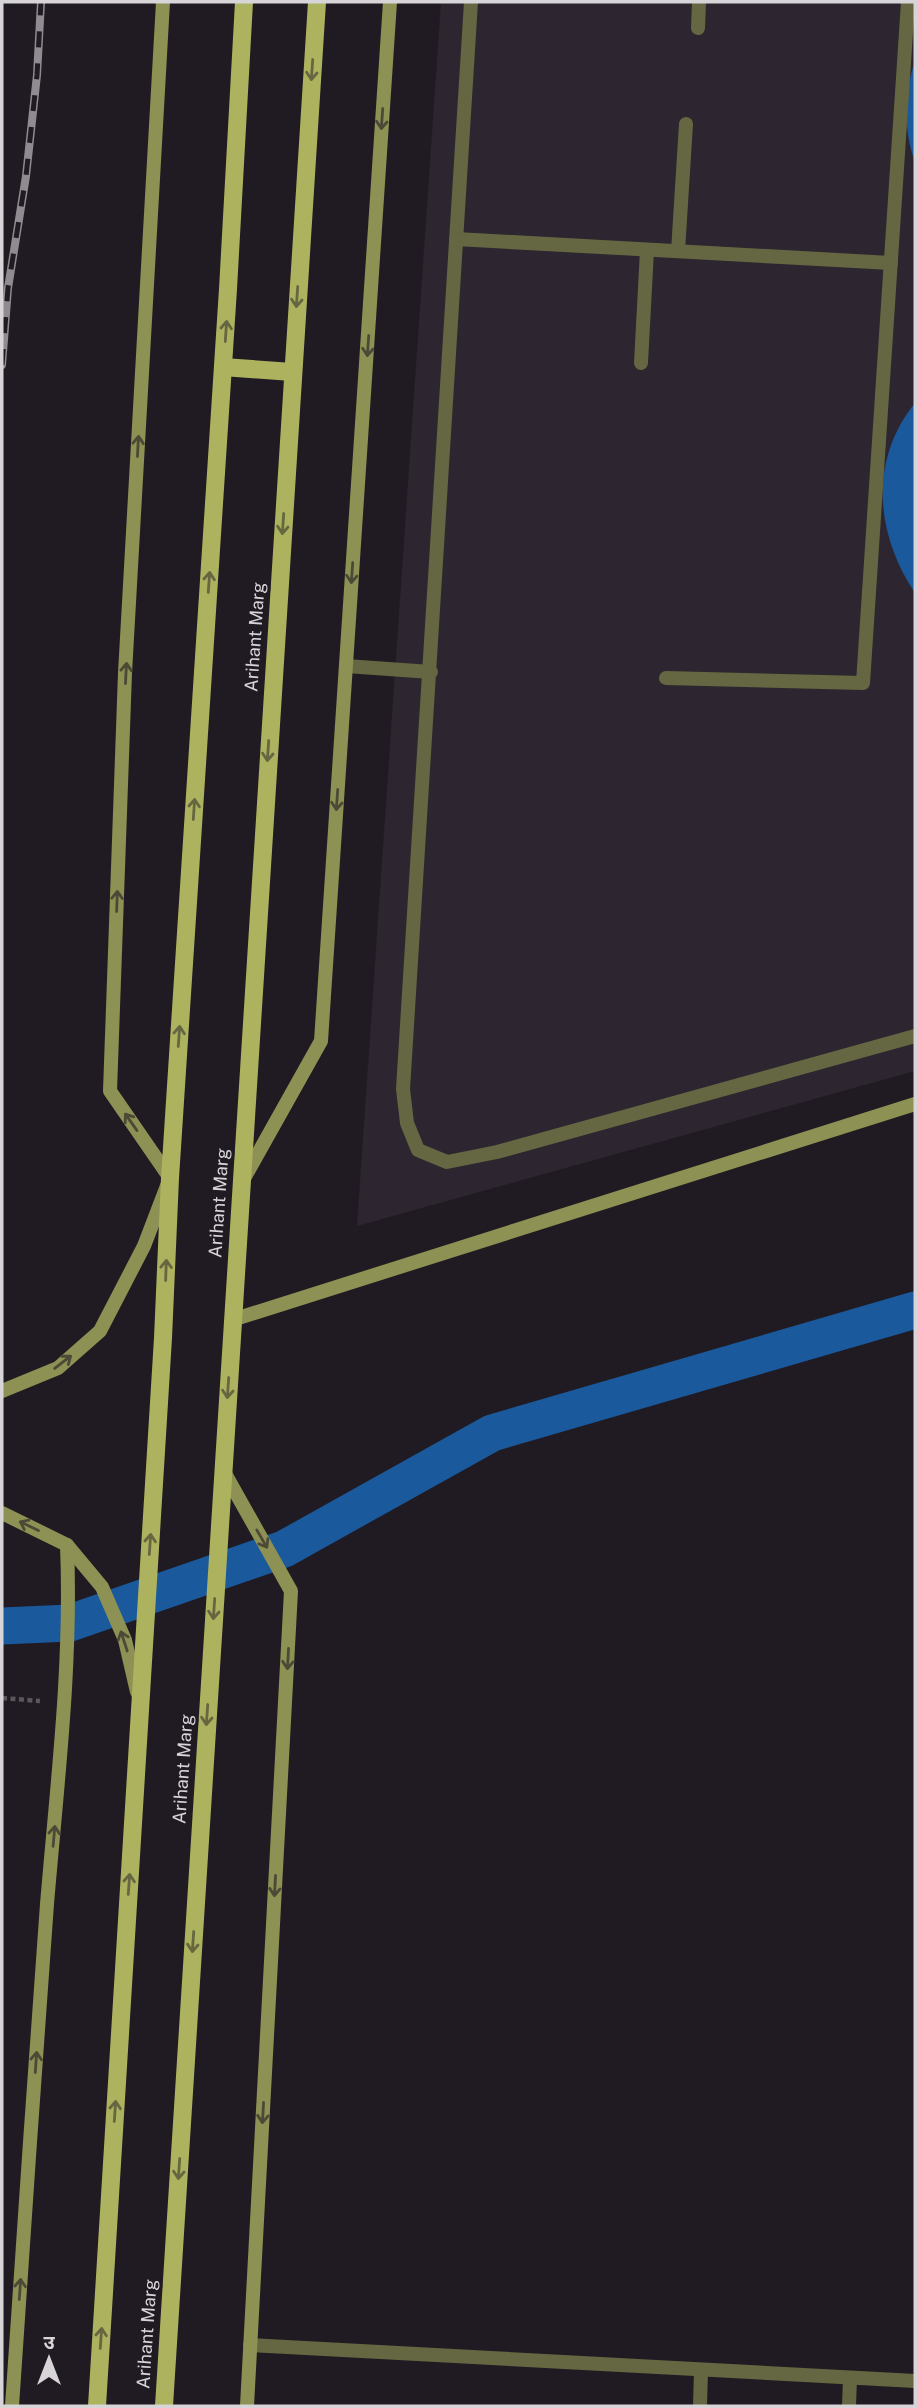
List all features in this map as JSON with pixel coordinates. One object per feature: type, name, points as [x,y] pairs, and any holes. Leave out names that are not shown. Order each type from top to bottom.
[{"type":"main road","points":[[97,2406],[244,2]]},
{"type":"main road","name":"Arihant Marg","points":[[163,2406],[212,1647],[227,1489],[223,1469],[232,1320],[317,2]]},
{"type":"main road","points":[[223,368],[292,372]]},
{"type":"street","points":[[2,1391],[58,1368],[100,1331],[144,1246],[170,1178],[110,1091],[125,673],[163,2]]},
{"type":"street","points":[[241,1184],[321,1041],[390,2]]},
{"type":"street","points":[[471,2],[403,1089],[407,1123],[418,1150],[447,1162],[497,1153],[915,1036]]},
{"type":"street","points":[[698,28],[699,2]]},
{"type":"street","points":[[666,678],[863,683],[908,2]]},
{"type":"street","points":[[678,251],[686,124]]},
{"type":"street","points":[[456,239],[891,262]]},
{"type":"street","points":[[641,363],[647,250]]},
{"type":"street","points":[[346,666],[431,672]]},
{"type":"street","points":[[232,1320],[915,1104]]},
{"type":"street","points":[[227,1489],[291,1591],[247,2406]]},
{"type":"street","points":[[2,1513],[67,1545],[102,1587],[125,1640],[140,1707]]},
{"type":"street","points":[[12,2406],[46,1918],[65,1703],[69,1582],[67,1545]]},
{"type":"street","points":[[250,2345],[915,2381]]},
{"type":"street","points":[[700,2406],[701,2371]]},
{"type":"street","points":[[849,2406],[850,2378]]},
{"type":"path","points":[[2,1698],[65,1703]]},
{"type":"shaded area","points":[[441,2],[915,2],[915,1071],[357,1226]]},
{"type":"water","points":[[915,61],[915,162],[908,137],[906,112]]},
{"type":"water","points":[[915,403],[915,593],[892,547],[885,523],[883,498],[884,473],[890,449],[900,425]]},
{"type":"waterway","points":[[2,1626],[70,1623],[284,1549],[492,1433],[915,1310]]},
{"type":"railway","points":[[2,365],[8,288],[26,176],[37,75],[41,2]]}]
